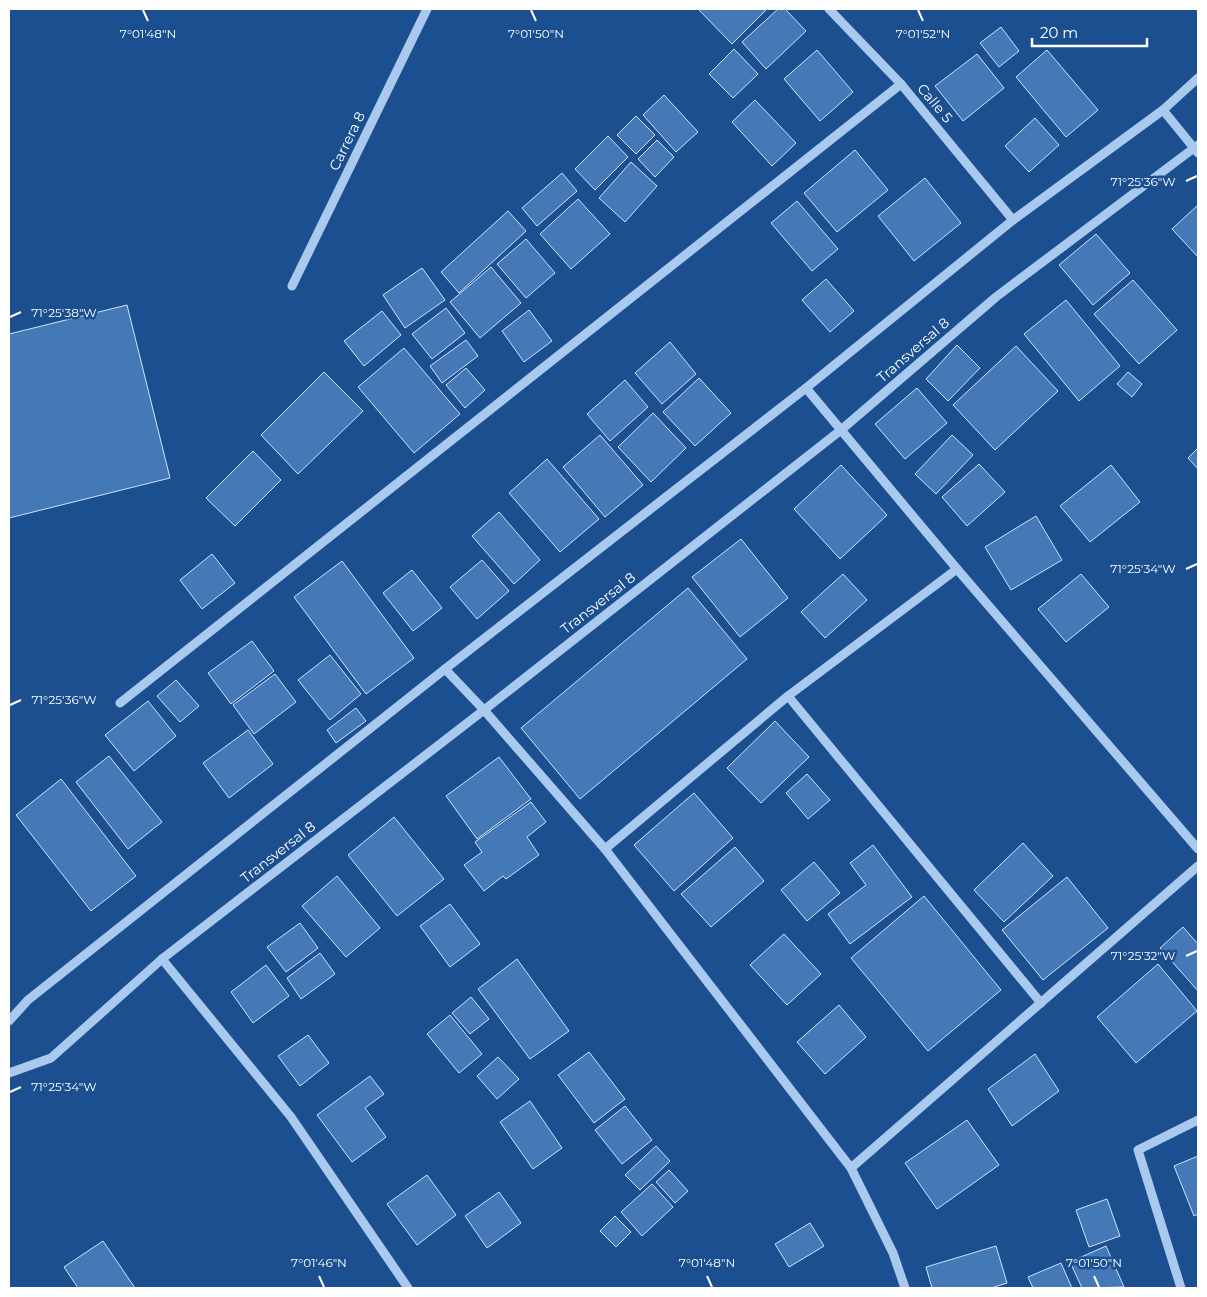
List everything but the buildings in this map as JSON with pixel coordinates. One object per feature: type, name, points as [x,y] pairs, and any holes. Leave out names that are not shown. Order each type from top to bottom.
[{"type":"street","name":"Carrera 8","points":[[292,286],[427,9]]},
{"type":"street","name":"Calle 5","points":[[829,9],[901,84],[1013,220]]},
{"type":"street","points":[[9,1021],[28,1000],[445,669],[806,388],[1013,220],[1163,110],[1198,78]]},
{"type":"street","points":[[120,704],[901,84]]},
{"type":"street","points":[[1163,110],[1197,149]]},
{"type":"street","name":"Transversal 8","points":[[9,1073],[51,1058],[162,959],[841,430],[996,297],[1197,149]]},
{"type":"street","points":[[806,388],[957,569],[1198,849]]},
{"type":"street","points":[[605,849],[788,696],[957,569]]},
{"type":"street","points":[[445,669],[484,710],[605,849],[851,1168],[893,1253],[905,1288]]},
{"type":"street","points":[[788,696],[1041,1003]]},
{"type":"street","points":[[851,1168],[1198,866]]},
{"type":"street","points":[[162,959],[291,1117],[408,1288]]},
{"type":"street","points":[[1181,1288],[1138,1150],[1198,1120]]}]
